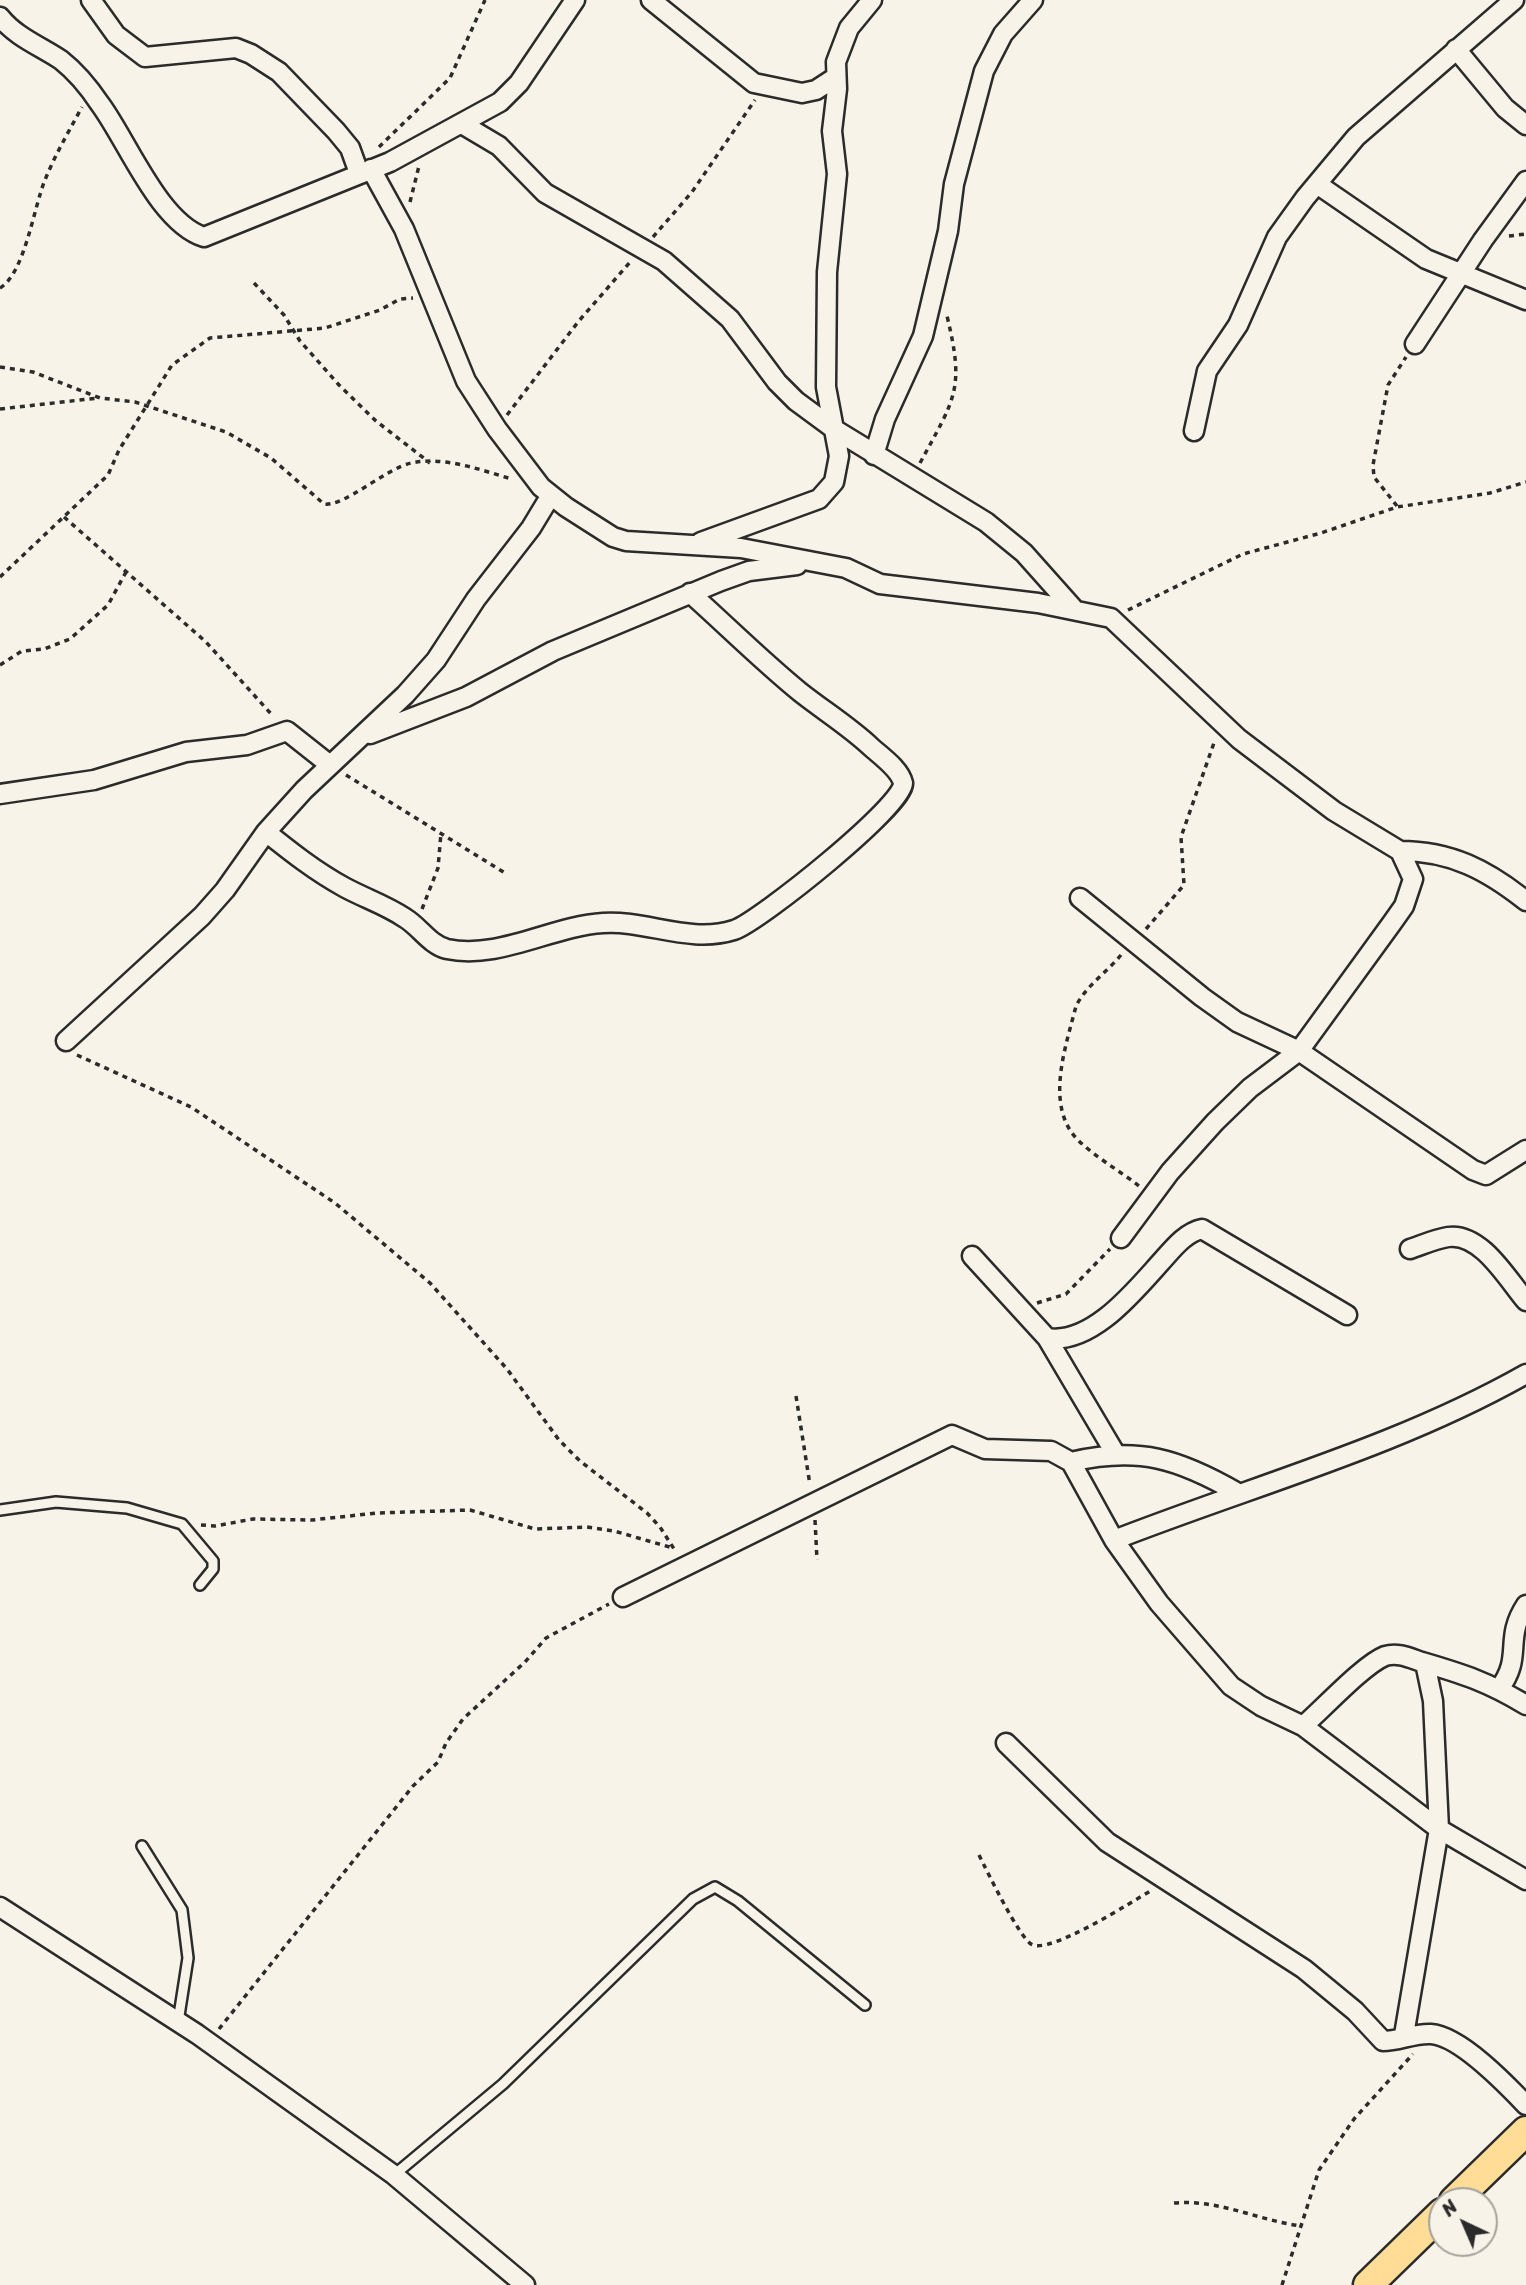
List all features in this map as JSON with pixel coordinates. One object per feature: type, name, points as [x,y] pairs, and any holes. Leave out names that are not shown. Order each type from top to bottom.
[{"type":"highway","points":[[1468,2187],[1526,2131]]},
{"type":"highway","points":[[1368,2285],[1428,2227]]},
{"type":"street","points":[[91,0],[116,35],[145,57],[236,48],[262,60],[294,86],[350,148],[362,170],[404,229],[466,381],[497,429],[546,491],[618,539],[741,548],[846,568],[880,584],[1073,608],[1111,618],[1213,717],[1334,811],[1400,851],[1445,855],[1470,864],[1526,901]]},
{"type":"street","points":[[0,17],[21,36],[60,59],[90,92],[116,127],[156,194],[199,235],[209,236],[426,144],[462,124],[510,93],[575,0]]},
{"type":"street","points":[[651,0],[758,85],[805,93],[817,90],[836,76]]},
{"type":"street","points":[[695,545],[826,494],[834,482],[838,464],[826,387],[827,272],[838,174],[832,131],[837,89],[836,62],[849,28],[872,0]]},
{"type":"street","points":[[874,454],[885,419],[918,352],[936,284],[954,184],[984,72],[1003,34],[1033,0]]},
{"type":"street","points":[[1194,431],[1207,371],[1238,325],[1277,237],[1356,137],[1514,0]]},
{"type":"street","points":[[1456,49],[1505,108],[1526,125]]},
{"type":"street","points":[[462,124],[499,146],[545,193],[664,261],[716,304],[785,390],[834,429],[1005,537],[1073,608]]},
{"type":"street","points":[[1415,344],[1526,181]]},
{"type":"street","points":[[1317,184],[1403,246],[1461,275],[1526,300]]},
{"type":"street","points":[[66,1041],[202,916],[225,890],[266,832],[330,765],[405,695],[436,660],[475,598],[531,528],[546,491]]},
{"type":"street","points":[[360,737],[466,697],[553,651],[749,571],[826,564]]},
{"type":"street","points":[[266,832],[306,864],[346,888],[385,905],[419,928],[435,944],[454,950],[505,946],[602,923],[667,932],[735,930],[789,894],[881,818],[898,799],[903,783],[893,768],[860,737],[791,684],[690,593]]},
{"type":"street","points":[[0,794],[94,780],[186,752],[247,745],[277,732],[287,731],[330,765]]},
{"type":"street","points":[[1121,1238],[1152,1195],[1215,1122],[1250,1088],[1299,1051],[1404,906],[1413,879],[1400,851]]},
{"type":"street","points":[[1080,898],[1165,970],[1237,1022],[1299,1051],[1473,1170],[1486,1175],[1526,1150]]},
{"type":"street","points":[[1047,1338],[1060,1340],[1083,1332],[1102,1320],[1176,1244],[1202,1229],[1347,1315]]},
{"type":"street","points":[[1410,1248],[1449,1237],[1464,1238],[1481,1248],[1526,1301]]},
{"type":"street","points":[[972,1256],[1047,1338],[1115,1453]]},
{"type":"street","points":[[1114,1539],[1372,1446],[1489,1395],[1526,1374]]},
{"type":"street","points":[[623,1597],[952,1435],[985,1449],[1036,1448],[1051,1451],[1071,1462],[1114,1539],[1159,1603],[1219,1675],[1245,1696],[1303,1726],[1439,1829],[1526,1880]]},
{"type":"street","points":[[1071,1462],[1115,1453],[1185,1465],[1238,1493]]},
{"type":"street","points":[[1499,1689],[1514,1662],[1514,1626],[1526,1605]]},
{"type":"street","points":[[1303,1726],[1385,1656],[1399,1654],[1451,1668],[1526,1704]]},
{"type":"street","points":[[1404,2035],[1439,1829],[1433,1700],[1425,1662]]},
{"type":"street","points":[[1006,1743],[1107,1842],[1304,1969],[1355,2011],[1383,2041],[1404,2035],[1435,2034],[1474,2057],[1526,2105]]},
{"type":"street","points":[[0,1907],[209,2042],[394,2175],[525,2285]]},
{"type":"lane","points":[[0,1510],[56,1502],[78,1502],[127,1508],[182,1524],[212,1561],[213,1569],[200,1586]]},
{"type":"lane","points":[[142,1846],[182,1910],[188,1958],[178,2022]]},
{"type":"lane","points":[[394,2175],[503,2084],[693,1899],[715,1887],[738,1901],[865,2005]]},
{"type":"path","points":[[362,170],[447,81],[485,0]]},
{"type":"path","points":[[497,429],[578,322],[688,198],[747,115],[755,100],[758,85]]},
{"type":"path","points":[[0,288],[11,277],[33,225],[45,179],[90,92]]},
{"type":"path","points":[[404,229],[426,144]]},
{"type":"path","points":[[254,283],[311,354],[357,403],[430,464]]},
{"type":"path","points":[[912,477],[951,405],[958,379],[952,337],[936,284]]},
{"type":"path","points":[[0,577],[108,475],[119,450],[172,365],[205,340],[335,325],[380,310],[403,298],[434,298]]},
{"type":"path","points":[[1397,507],[1374,477],[1373,465],[1388,385],[1415,344]]},
{"type":"path","points":[[0,367],[33,372],[100,398],[147,406],[209,425],[271,458],[324,505],[338,503],[366,484],[413,463],[467,466],[546,491]]},
{"type":"path","points":[[0,410],[100,398]]},
{"type":"path","points":[[1111,618],[1227,560],[1397,507],[1490,494],[1526,482]]},
{"type":"path","points":[[64,517],[205,642],[287,731]]},
{"type":"path","points":[[0,665],[22,651],[44,649],[70,639],[108,605],[126,572]]},
{"type":"path","points":[[1152,1195],[1078,1140],[1061,1113],[1059,1099],[1076,1006],[1081,995],[1100,980],[1184,885],[1181,837],[1211,758],[1216,731],[1213,717]]},
{"type":"path","points":[[330,765],[505,873]]},
{"type":"path","points":[[419,928],[425,897],[438,868],[442,833]]},
{"type":"path","points":[[66,1041],[72,1053],[191,1107],[335,1203],[430,1283],[485,1341],[559,1440],[580,1461],[647,1513],[675,1549],[681,1567]]},
{"type":"path","points":[[1021,1308],[1066,1294],[1121,1238]]},
{"type":"path","points":[[796,1396],[813,1502],[817,1560]]},
{"type":"path","points":[[182,1524],[215,1526],[253,1519],[312,1520],[377,1513],[470,1510],[535,1529],[587,1527],[614,1531],[675,1549]]},
{"type":"path","points":[[209,2042],[412,1786],[438,1762],[446,1743],[463,1719],[549,1636],[623,1597]]},
{"type":"path","points":[[979,1855],[1023,1933],[1033,1945],[1040,1947],[1075,1934],[1166,1882]]},
{"type":"path","points":[[1282,2285],[1316,2178],[1336,2144],[1385,2082],[1435,2034]]},
{"type":"path","points":[[1174,2203],[1208,2203],[1275,2222],[1301,2226]]}]
